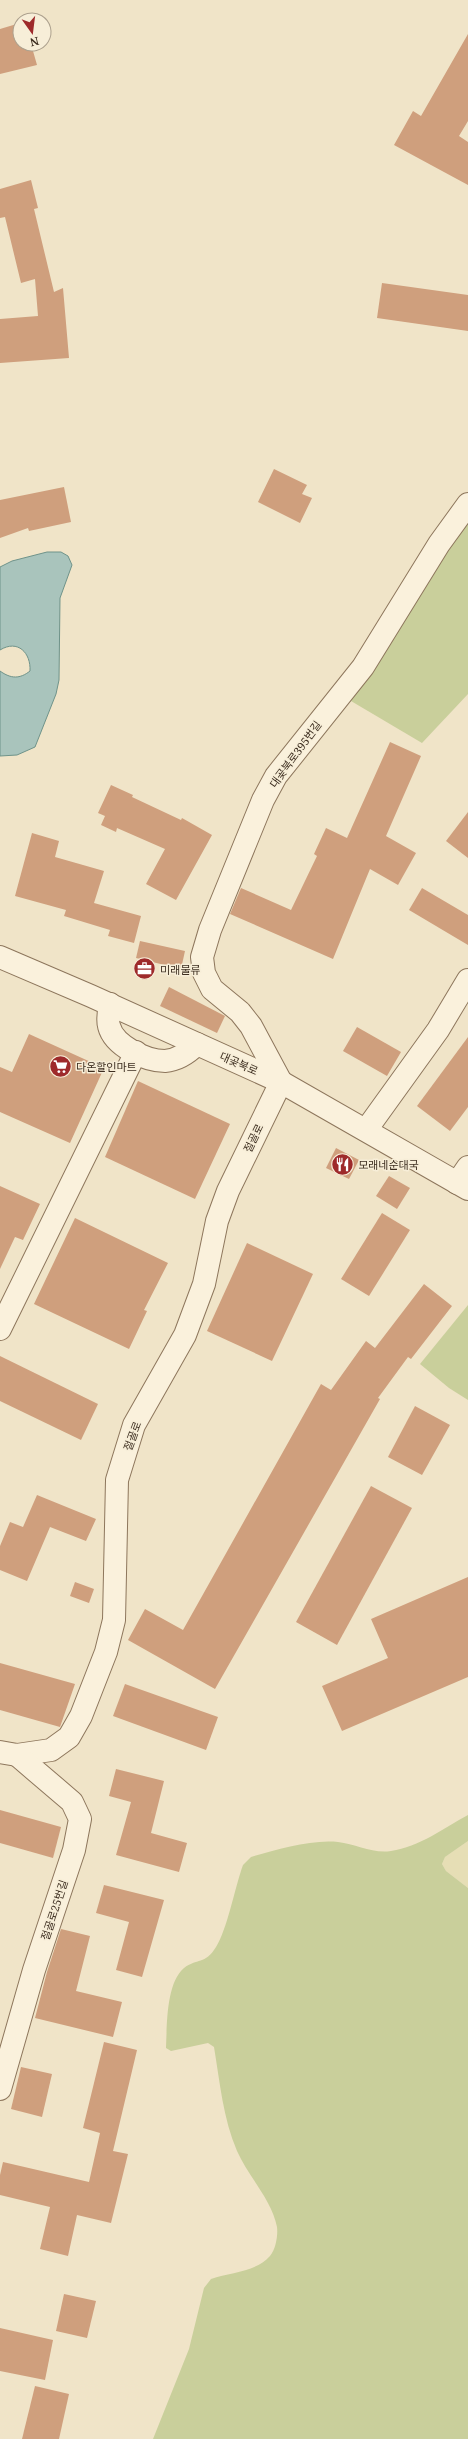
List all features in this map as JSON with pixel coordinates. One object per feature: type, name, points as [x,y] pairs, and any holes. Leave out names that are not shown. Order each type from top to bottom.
[{"type":"street","name":"대곶북로395번길","points":[[281,1082],[251,1026],[240,1012],[212,989],[204,973],[202,957],[210,930],[263,800],[276,776],[363,667],[439,544],[468,504]]},
{"type":"street","name":"대곶북로","points":[[0,957],[110,1004],[281,1082],[366,1130],[464,1180]]},
{"type":"street","points":[[366,1130],[438,1030],[468,980]]},
{"type":"street","points":[[110,1004],[109,1026],[113,1035],[119,1043],[136,1052],[155,1060],[165,1061],[186,1054],[198,1044]]},
{"type":"street","points":[[0,1329],[136,1052]]},
{"type":"street","name":"절골로","points":[[9,1754],[51,1750],[69,1737],[81,1716],[106,1652],[114,1620],[117,1480],[134,1425],[185,1334],[204,1284],[217,1221],[228,1191],[281,1082]]},
{"type":"street","name":"절골로25번길","points":[[0,2089],[34,1970],[74,1850],[80,1819],[72,1802],[9,1754]]},
{"type":"shaded area","points":[[468,1841],[468,1888],[446,1871],[442,1864],[445,1857]]},
{"type":"green space","points":[[468,519],[468,694],[422,743],[351,701]]},
{"type":"green space","points":[[468,1305],[468,1400],[449,1388],[420,1364]]},
{"type":"green space","points":[[468,1815],[468,1841],[445,1857],[442,1864],[446,1871],[468,1888],[468,2439],[153,2439],[189,2349],[204,2288],[211,2279],[243,2271],[264,2261],[274,2250],[277,2234],[277,2227],[270,2207],[242,2160],[232,2139],[222,2100],[214,2047],[208,2043],[171,2051],[166,2048],[167,2017],[171,1994],[178,1975],[184,1968],[204,1959],[212,1953],[216,1947],[224,1930],[243,1865],[251,1857],[294,1846],[328,1841],[345,1843],[371,1850],[384,1852],[391,1851],[411,1846]]},
{"type":"water","points":[[47,552],[61,552],[68,556],[72,565],[60,598],[59,680],[56,694],[35,747],[17,755],[0,756],[0,671],[8,676],[19,677],[30,671],[30,664],[26,654],[18,647],[6,647],[0,650],[0,567],[12,561]]},
{"type":"building","points":[[12,25],[12,52],[33,52],[37,65],[0,74],[0,29]]},
{"type":"building","points":[[468,34],[468,121],[459,136],[468,142],[468,185],[394,145],[413,111],[421,116]]},
{"type":"building","points":[[31,180],[38,208],[34,209],[54,292],[63,288],[69,358],[0,363],[0,319],[38,316],[35,279],[21,283],[5,217],[0,218],[0,189]]},
{"type":"building","points":[[382,283],[468,295],[468,331],[377,318]]},
{"type":"building","points":[[274,469],[307,485],[302,494],[312,498],[300,523],[258,502]]},
{"type":"building","points":[[64,487],[71,522],[29,531],[28,528],[0,538],[0,500]]},
{"type":"building","points":[[390,742],[421,756],[386,836],[416,853],[398,885],[370,869],[333,959],[230,914],[241,888],[291,910],[317,856],[314,854],[326,828],[347,838]]},
{"type":"building","points":[[111,785],[133,795],[132,797],[181,820],[182,818],[212,835],[176,900],[146,884],[165,849],[117,828],[116,832],[101,825],[105,816],[98,813]]},
{"type":"building","points":[[468,812],[468,858],[446,841]]},
{"type":"building","points":[[32,833],[59,841],[55,857],[104,871],[94,903],[141,916],[134,943],[108,936],[110,930],[64,916],[66,910],[15,896]]},
{"type":"building","points":[[422,888],[468,915],[468,945],[409,910]]},
{"type":"building","points":[[140,941],[185,951],[181,969],[136,958]]},
{"type":"building","points":[[169,987],[225,1016],[217,1033],[160,1006]]},
{"type":"building","points":[[357,1027],[401,1052],[387,1076],[343,1051]]},
{"type":"building","points":[[29,1034],[104,1068],[70,1143],[0,1112],[0,1067],[12,1072]]},
{"type":"building","points":[[468,1037],[468,1107],[450,1131],[417,1106]]},
{"type":"building","points":[[138,1081],[230,1124],[195,1199],[105,1157]]},
{"type":"building","name":"모래네순대국","points":[[336,1148],[359,1160],[349,1179],[326,1168]]},
{"type":"building","points":[[389,1176],[410,1188],[397,1209],[376,1196]]},
{"type":"building","points":[[0,1186],[40,1204],[23,1240],[15,1237],[0,1269]]},
{"type":"building","points":[[382,1213],[410,1230],[369,1296],[341,1279]]},
{"type":"building","points":[[75,1218],[168,1263],[144,1310],[147,1311],[129,1349],[34,1304]]},
{"type":"building","points":[[247,1243],[313,1274],[272,1361],[207,1331]]},
{"type":"building","points":[[424,1284],[452,1306],[411,1359],[408,1357],[378,1398],[380,1399],[215,1689],[128,1640],[145,1609],[183,1630],[321,1384],[331,1390],[366,1341],[375,1348]]},
{"type":"building","points":[[0,1356],[98,1404],[81,1440],[0,1401]]},
{"type":"building","points":[[415,1406],[450,1425],[422,1475],[388,1457]]},
{"type":"building","points":[[371,1486],[412,1508],[337,1645],[296,1622]]},
{"type":"building","points":[[37,1495],[96,1519],[86,1541],[50,1527],[27,1581],[0,1570],[0,1546],[10,1522],[23,1527]]},
{"type":"building","points":[[468,1577],[468,1677],[342,1731],[322,1686],[388,1658],[371,1619]]},
{"type":"building","points":[[75,1582],[94,1589],[89,1603],[70,1596]]},
{"type":"building","points":[[0,1663],[75,1684],[60,1727],[0,1710]]},
{"type":"building","points":[[125,1684],[218,1717],[206,1750],[113,1716]]},
{"type":"building","points":[[116,1769],[164,1781],[151,1833],[187,1843],[179,1872],[116,1855],[131,1802],[109,1796]]},
{"type":"building","points":[[0,1810],[61,1827],[53,1858],[0,1843]]},
{"type":"building","points":[[104,1885],[164,1900],[142,1977],[116,1970],[129,1922],[96,1913]]},
{"type":"building","points":[[61,1929],[90,1936],[76,1991],[122,2002],[113,2037],[35,2018],[47,1972]]},
{"type":"building","points":[[104,2042],[137,2050],[113,2151],[128,2154],[111,2223],[77,2215],[68,2256],[40,2249],[50,2207],[0,2195],[0,2175],[3,2162],[89,2182],[100,2133],[83,2128]]},
{"type":"building","points":[[21,2067],[52,2074],[42,2117],[11,2109]]},
{"type":"building","points":[[64,2294],[96,2301],[87,2338],[56,2331]]},
{"type":"building","points":[[0,2328],[53,2340],[45,2380],[0,2371]]},
{"type":"building","points":[[35,2386],[69,2394],[59,2439],[22,2439]]},
{"type":"place","name":"미래물류","points":[[145,969]]},
{"type":"place","name":"다온할인마트","points":[[60,1066]]},
{"type":"place","name":"모래네순대국","points":[[342,1164]]}]
